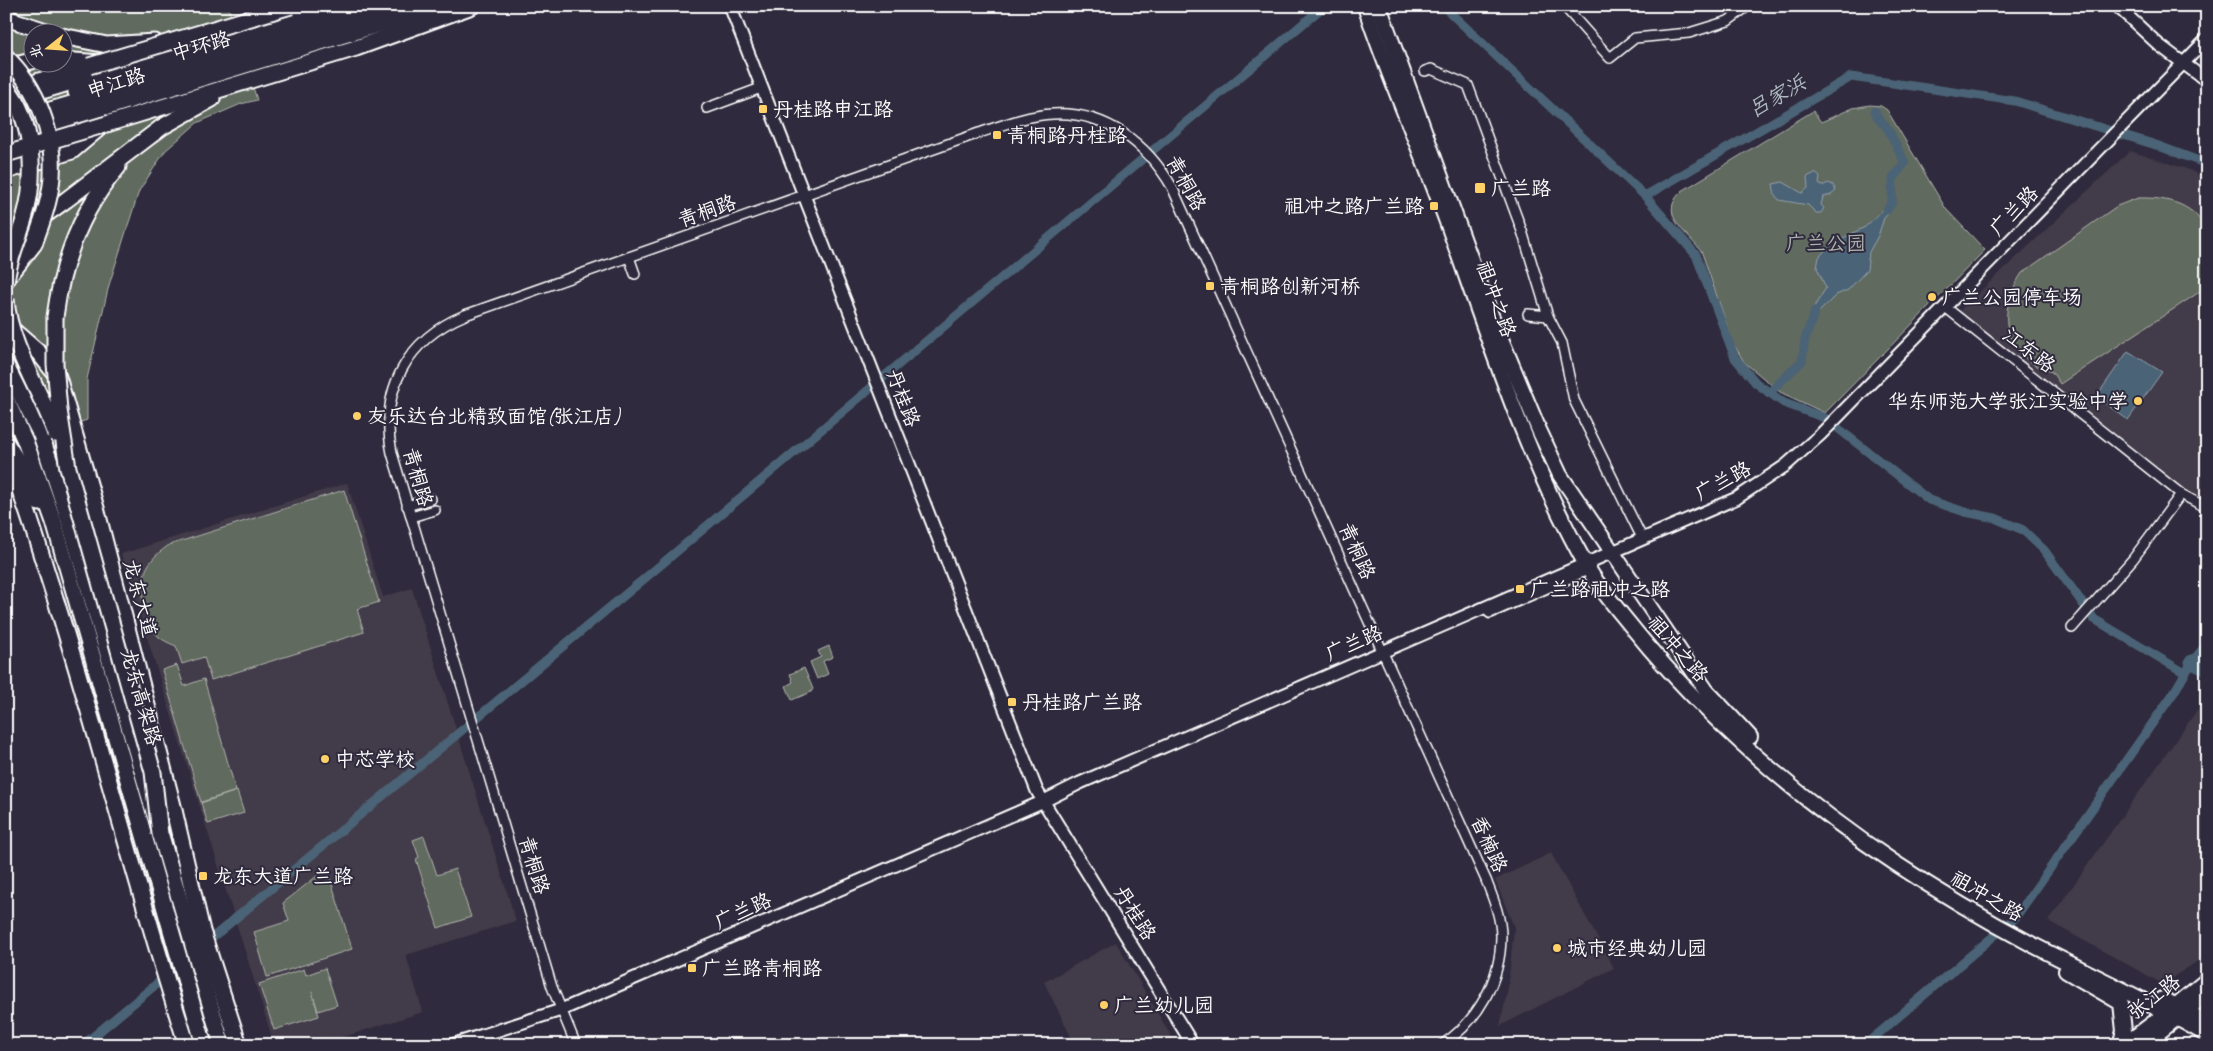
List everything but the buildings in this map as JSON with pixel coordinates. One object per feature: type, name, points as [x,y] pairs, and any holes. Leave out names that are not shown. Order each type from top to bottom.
[{"type":"main road","points":[[6,91],[291,6]]},
{"type":"main road","name":"申江路","points":[[6,102],[320,6]]},
{"type":"main road","name":"中环路","points":[[6,114],[357,6]]},
{"type":"main road","name":"中环路","points":[[6,123],[406,6]]},
{"type":"main road","name":"申江路","points":[[6,138],[439,6]]},
{"type":"main road","points":[[6,154],[356,48],[472,6]]},
{"type":"main road","name":"祖冲之路","points":[[1365,6],[1377,16],[1491,314],[1539,430],[1560,474],[1706,690],[1744,731],[1787,771],[1838,812],[1972,906]]},
{"type":"main road","name":"祖冲之路","points":[[1377,16],[1503,379],[1545,482],[1574,545],[1643,641],[1690,694],[1781,778],[1833,819],[1893,862],[2035,943],[2178,1012],[2207,1023]]},
{"type":"main road","points":[[6,18],[22,23]]},
{"type":"main road","points":[[72,38],[116,45],[140,44],[184,37]]},
{"type":"main road","points":[[6,57],[30,87],[45,122],[51,149],[52,176],[46,214],[34,244],[6,281]]},
{"type":"main road","points":[[72,61],[123,66]]},
{"type":"main road","points":[[6,67],[22,63]]},
{"type":"main road","points":[[6,243],[66,200],[140,142],[185,113],[251,80]]},
{"type":"main road","points":[[6,87],[24,120],[30,153],[30,183],[25,216],[11,255],[6,281]]},
{"type":"main road","points":[[6,171],[72,151],[115,114],[134,101],[160,90]]},
{"type":"main road","points":[[68,468],[59,410],[55,364],[55,318],[59,285],[76,232],[94,200],[109,177],[140,142]]},
{"type":"main road","points":[[6,299],[13,330],[54,426],[68,468],[152,772],[160,834]]},
{"type":"main road","name":"龙东大道","points":[[6,324],[39,353],[58,376],[96,508],[173,806],[202,931],[215,976],[239,1045]]},
{"type":"main road","name":"龙东高架路","points":[[6,366],[40,435],[68,518],[222,1045]]},
{"type":"main road","name":"龙东高架路","points":[[6,399],[40,478],[204,1045]]},
{"type":"main road","points":[[6,443],[24,470],[76,600]]},
{"type":"main road","points":[[6,454],[84,690],[172,999],[187,1045]]},
{"type":"main road","points":[[2035,943],[2061,968],[2121,1003],[2124,1032],[2120,1045]]},
{"type":"main road","name":"张江路","points":[[2143,1045],[2178,1012],[2207,980]]},
{"type":"main road","name":"张江路","points":[[2124,1045],[2207,994]]},
{"type":"main road","name":"祖冲之路","points":[[2178,1012],[2207,1035]]},
{"type":"street","name":"丹桂路","points":[[730,6],[761,88],[806,194]]},
{"type":"street","name":"丹桂路","points":[[736,6],[806,194],[1037,791],[1194,1045]]},
{"type":"street","points":[[1564,6],[1610,58],[1635,38],[1689,33],[1728,21],[1748,6]]},
{"type":"street","points":[[2117,6],[2159,45],[2207,81]]},
{"type":"street","name":"广兰路","points":[[2186,65],[2207,39]]},
{"type":"street","name":"广兰路","points":[[1849,409],[1949,310],[2135,116],[2186,65],[2207,47]]},
{"type":"street","points":[[1425,71],[1431,69],[1468,85],[1528,248],[1548,316],[1562,343],[1574,400],[1642,538]]},
{"type":"street","points":[[707,108],[761,88]]},
{"type":"street","name":"青桐路","points":[[560,1010],[389,441],[388,415],[395,385],[402,369],[418,346],[440,327],[458,318],[979,132],[1036,116],[1054,114],[1090,118],[1108,124],[1138,143],[1160,166],[1172,187],[1384,654]]},
{"type":"street","name":"广兰路","points":[[452,1045],[560,1010],[1044,801],[1057,800],[1384,654],[1525,598],[1587,565],[1712,514],[1748,496],[1788,470],[1822,437],[2109,144]]},
{"type":"street","points":[[630,257],[635,274]]},
{"type":"street","name":"江东路","points":[[1949,310],[2181,494],[2207,508]]},
{"type":"street","points":[[1528,314],[1548,316]]},
{"type":"street","name":"广兰路","points":[[1614,554],[1642,538],[1737,498],[1785,466],[1822,437]]},
{"type":"street","points":[[2072,628],[2133,559],[2181,494]]},
{"type":"street","points":[[408,506],[431,499]]},
{"type":"street","points":[[411,517],[435,510]]},
{"type":"street","name":"香楠路","points":[[1384,654],[1486,880],[1498,915],[1501,935],[1500,954],[1490,987],[1473,1017],[1460,1031],[1442,1045]]},
{"type":"street","points":[[560,1010],[576,1045]]},
{"type":"shaded area","name":"华东师范大学张江实验中学","points":[[2130,151],[2187,169],[2207,179],[2207,503],[2183,490],[1957,313]]},
{"type":"shaded area","name":"中芯学校","points":[[347,483],[383,597],[412,588],[516,921],[406,955],[423,1012],[318,1045],[281,1045],[273,1041],[121,554]]},
{"type":"shaded area","points":[[2207,696],[2207,955],[2163,984],[2048,921]]},
{"type":"shaded area","name":"城市经典幼儿园","points":[[1551,853],[1614,968],[1500,1026],[1508,987],[1514,927],[1495,880]]},
{"type":"shaded area","name":"广兰幼儿园","points":[[1116,942],[1177,1045],[1075,1045],[1044,982]]},
{"type":"green space","points":[[6,6],[228,6],[257,100],[241,104],[197,123],[165,151],[139,191],[109,285],[87,379],[87,420],[6,448]]},
{"type":"green space","name":"广兰公园","points":[[1870,105],[1881,106],[1887,110],[1946,209],[1985,250],[1825,413],[1780,392],[1744,362],[1733,343],[1702,253],[1677,223],[1673,216],[1672,208],[1682,191],[1813,111],[1821,122],[1853,108]]},
{"type":"green space","points":[[2138,198],[2159,199],[2180,204],[2197,216],[2203,224],[2208,239],[2207,266],[2205,268],[2207,271],[2207,287],[2060,384],[2052,372],[2036,365],[2023,356],[2014,345],[2009,332],[2007,318],[2008,303],[2014,288],[2022,273],[2117,206]]},
{"type":"green space","points":[[344,490],[379,602],[357,609],[364,632],[211,680],[204,657],[182,664],[176,646],[163,640],[156,634],[144,609],[142,599],[143,580],[153,558],[169,545]]},
{"type":"green space","points":[[829,646],[833,657],[823,661],[828,674],[817,679],[810,662],[821,657],[818,651]]},
{"type":"green space","points":[[177,665],[184,686],[204,679],[236,791],[201,802],[162,670]]},
{"type":"green space","points":[[804,668],[813,689],[811,692],[792,700],[786,686],[793,682],[790,674]]},
{"type":"green space","points":[[237,791],[244,813],[208,824],[201,803]]},
{"type":"green space","points":[[424,836],[437,875],[455,869],[471,917],[438,928],[416,859],[419,857],[413,840]]},
{"type":"green space","points":[[327,868],[352,949],[267,977],[254,932],[289,921],[283,903]]},
{"type":"green space","points":[[325,968],[337,1005],[318,1011],[312,992],[319,1016],[274,1030],[259,984],[304,969],[306,975]]},
{"type":"water","points":[[1815,173],[1820,177],[1819,184],[1822,186],[1828,183],[1833,185],[1836,191],[1831,195],[1823,197],[1821,205],[1824,208],[1821,213],[1816,213],[1808,205],[1779,200],[1775,195],[1773,184],[1783,182],[1802,193],[1808,188],[1807,177]]},
{"type":"water","points":[[1884,209],[1890,212],[1884,218],[1878,236],[1869,252],[1867,270],[1848,290],[1836,295],[1818,313],[1812,310],[1826,288],[1817,268],[1819,257],[1831,244],[1865,227]]},
{"type":"water","points":[[2128,351],[2162,372],[2128,420],[2096,397]]},
{"type":"waterway","points":[[83,1045],[644,579],[1324,6]]},
{"type":"waterway","name":"吕家浜","points":[[1443,6],[1645,196],[1851,77],[2015,101],[2156,145],[2207,164]]},
{"type":"waterway","points":[[1875,111],[1878,118],[1888,129],[1905,163],[1893,178],[1892,202],[1887,210]]},
{"type":"waterway","points":[[1645,196],[1696,255],[1735,358],[1756,383],[1784,403],[1825,418],[1929,500],[1965,512],[1995,518],[2023,530],[2044,550],[2094,619],[2185,673]]},
{"type":"waterway","points":[[1769,393],[1802,361],[1805,339],[1815,311]]},
{"type":"waterway","points":[[1865,1045],[2015,918],[2173,694],[2192,662],[2207,644]]},
{"type":"waterway","name":"吕家浜","points":[[2192,662],[2207,669]]},
{"type":"place","name":"丹桂路申江路","points":[[763,109]]},
{"type":"place","name":"青桐路丹桂路","points":[[997,135]]},
{"type":"place","name":"广兰路","points":[[1480,188]]},
{"type":"place","name":"祖冲之路广兰路","points":[[1434,206]]},
{"type":"place","name":"青桐路创新河桥","points":[[1210,286]]},
{"type":"place","name":"广兰公园停车场","points":[[1932,297]]},
{"type":"place","name":"华东师范大学张江实验中学","points":[[2138,401]]},
{"type":"place","name":"友乐达台北精致面馆(张江店)","points":[[357,416]]},
{"type":"place","name":"广兰路祖冲之路","points":[[1520,589]]},
{"type":"place","name":"丹桂路广兰路","points":[[1012,702]]},
{"type":"place","name":"中芯学校","points":[[325,759]]},
{"type":"place","name":"龙东大道广兰路","points":[[203,876]]},
{"type":"place","name":"城市经典幼儿园","points":[[1557,948]]},
{"type":"place","name":"广兰路青桐路","points":[[692,968]]},
{"type":"place","name":"广兰幼儿园","points":[[1104,1005]]}]
